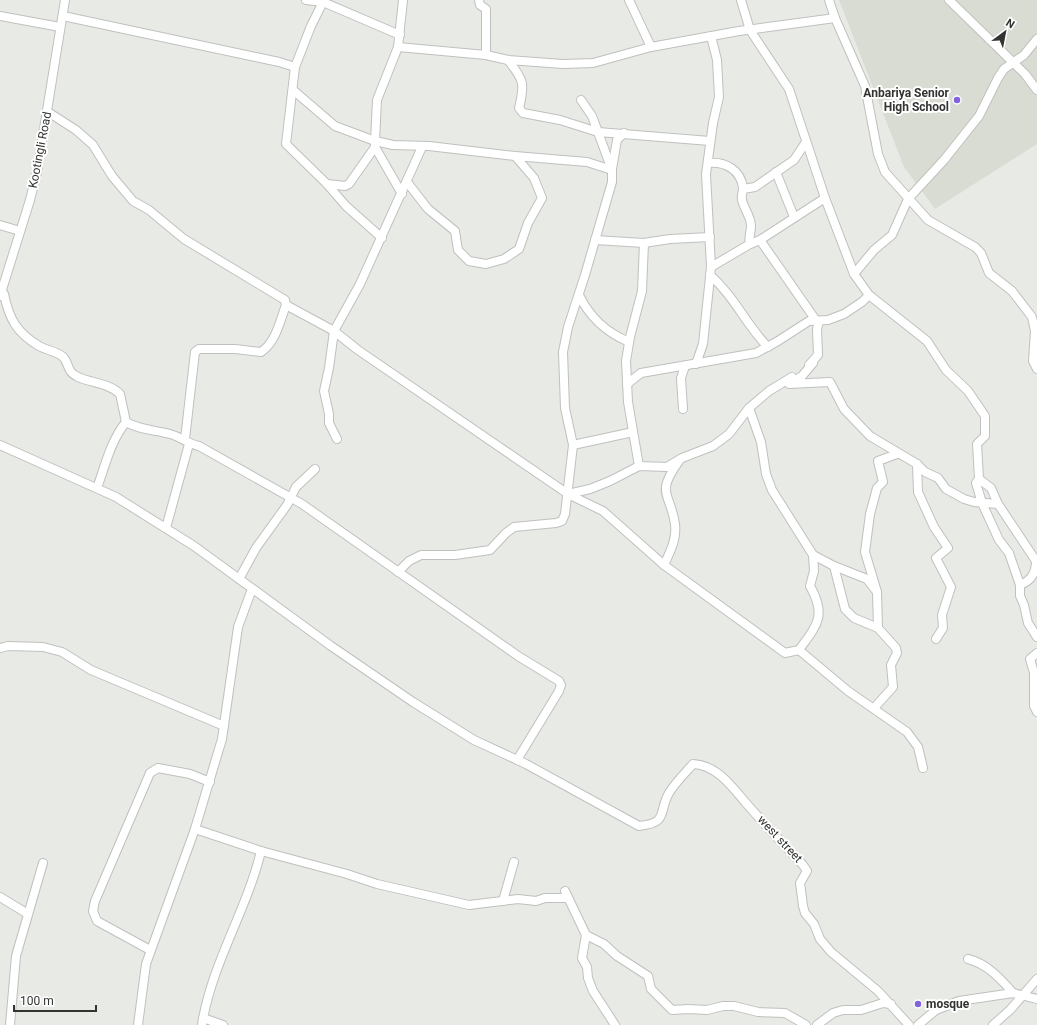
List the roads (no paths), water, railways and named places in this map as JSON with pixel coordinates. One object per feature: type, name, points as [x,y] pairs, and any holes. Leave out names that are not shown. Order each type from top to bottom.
[{"type":"street","name":"Kootingli Road","points":[[1,294],[37,172],[48,112],[65,0]]},
{"type":"street","points":[[306,0],[324,1],[400,35]]},
{"type":"street","points":[[327,184],[345,186],[349,184],[375,144],[377,100],[398,47],[403,0]]},
{"type":"street","points":[[478,0],[486,9],[486,55]]},
{"type":"street","points":[[629,0],[651,47]]},
{"type":"street","points":[[741,0],[750,30],[789,89],[825,198],[854,274],[869,295],[927,341],[946,370],[968,391],[985,416],[986,436],[977,444],[979,479],[976,483],[982,503],[999,540],[1009,553],[1020,585],[1020,596],[1024,605],[1028,623],[1037,637]]},
{"type":"street","points":[[829,0],[835,18],[865,86],[874,140],[885,172],[928,220],[975,247],[981,253],[989,273],[1012,291],[1032,317],[1034,323],[1033,361],[1037,369]]},
{"type":"street","points":[[949,0],[1025,74],[1037,90]]},
{"type":"street","points":[[324,1],[311,26],[295,67],[286,144],[327,184],[346,206],[382,238]]},
{"type":"street","points":[[0,16],[60,27]]},
{"type":"street","points":[[63,16],[279,62],[295,67]]},
{"type":"street","points":[[398,47],[486,55],[508,60],[563,64],[593,63],[651,47],[711,36],[835,18]]},
{"type":"street","points":[[696,364],[703,344],[710,271],[710,237],[706,174],[710,141],[719,97],[717,60],[711,36]]},
{"type":"street","points":[[854,274],[874,250],[892,234],[908,199],[944,160],[979,116],[998,78],[1012,63],[1024,55],[1037,39]]},
{"type":"street","points":[[508,60],[519,73],[523,81],[524,88],[519,108],[522,113],[560,120],[598,132],[624,133],[694,141],[710,141]]},
{"type":"street","points":[[293,90],[335,126],[375,144],[587,162],[612,170]]},
{"type":"street","points":[[581,100],[592,116],[612,170]]},
{"type":"street","points":[[48,112],[76,130],[93,145],[112,176],[133,201],[149,210],[184,239],[285,300],[286,305],[273,338],[267,347],[261,352],[235,349],[199,349],[195,352],[187,441],[166,528]]},
{"type":"street","points":[[398,572],[409,561],[420,555],[456,555],[490,550],[506,532],[514,527],[556,524],[562,521],[565,514],[568,494],[573,445],[565,408],[562,365],[564,341],[612,182],[612,170],[617,140],[624,133]]},
{"type":"street","points":[[743,189],[755,187],[794,160],[806,142]]},
{"type":"street","points":[[375,144],[402,194]]},
{"type":"street","points":[[337,439],[329,423],[329,414],[324,391],[334,331],[360,284],[382,238],[422,147]]},
{"type":"street","points":[[407,182],[428,209],[454,231],[458,250],[469,260],[486,264],[504,259],[519,249],[528,223],[542,198],[534,178],[515,156]]},
{"type":"street","points":[[708,163],[723,162],[731,167],[739,178],[743,189],[741,199],[750,219],[751,226],[748,238],[750,244]]},
{"type":"street","points":[[776,172],[794,217]]},
{"type":"street","points":[[710,271],[750,244],[760,240],[825,198]]},
{"type":"street","points":[[0,225],[20,232]]},
{"type":"street","points":[[594,240],[644,243],[670,239],[710,237]]},
{"type":"street","points":[[760,240],[817,320],[818,355],[802,376],[789,384],[830,382],[844,409],[870,436],[897,454],[917,464],[925,472],[938,478],[949,491],[964,500],[998,504]]},
{"type":"street","points":[[639,466],[626,384],[626,361],[629,342],[642,291],[644,243]]},
{"type":"street","points":[[710,271],[725,289],[760,339],[768,347]]},
{"type":"street","points":[[1,294],[4,294],[8,313],[14,324],[25,336],[38,345],[61,355],[66,359],[67,367],[72,374],[110,387],[120,394],[126,422],[108,456],[97,488]]},
{"type":"street","points":[[579,295],[585,308],[599,325],[616,337],[629,342]]},
{"type":"street","points":[[626,384],[641,373],[750,354],[768,347],[809,321],[833,318],[844,314],[862,302],[869,295]]},
{"type":"street","points":[[286,305],[334,331],[358,350],[568,494],[603,511],[664,565],[785,653],[799,650],[814,628],[820,613],[818,599],[810,586],[814,571],[813,555],[772,490],[766,474],[761,442],[749,408]]},
{"type":"street","points":[[568,494],[590,489],[610,481],[639,466],[667,467],[682,458],[713,446],[729,434],[749,408],[769,390],[780,385],[813,363]]},
{"type":"street","points":[[683,409],[681,378],[685,366]]},
{"type":"street","points":[[0,445],[97,488],[166,528],[413,702],[474,740],[517,760],[559,690],[561,685],[559,681],[523,660],[290,497],[199,446],[170,434],[138,427],[126,422]]},
{"type":"street","points":[[573,445],[633,432]]},
{"type":"street","points":[[878,628],[876,592],[865,552],[870,514],[877,488],[883,482],[878,461],[897,454]]},
{"type":"street","points":[[664,565],[674,544],[675,524],[665,493],[668,477],[682,458]]},
{"type":"street","points":[[917,464],[918,492],[934,527],[948,548],[936,558],[951,587],[942,615],[943,628],[936,639]]},
{"type":"street","points":[[240,579],[256,548],[266,536],[296,487],[315,470]]},
{"type":"street","points":[[979,479],[991,488],[998,504],[1036,561],[1036,569],[1029,582],[1020,585]]},
{"type":"street","points":[[813,555],[834,566],[867,579],[876,592]]},
{"type":"street","points":[[834,566],[845,609],[854,618],[878,628],[896,648],[897,653],[891,665],[893,687],[874,708]]},
{"type":"street","points":[[138,1025],[146,964],[150,950],[195,829],[222,739],[238,628],[252,589]]},
{"type":"street","points":[[0,648],[8,646],[43,647],[62,652],[97,673],[224,726]]},
{"type":"street","points":[[799,650],[837,683],[910,734],[918,747],[923,768]]},
{"type":"street","points":[[1037,653],[1030,659],[1034,673],[1034,706],[1037,712]]},
{"type":"street","name":"west street","points":[[517,760],[639,826],[650,824],[662,816],[668,794],[693,764],[700,764],[715,772],[734,787],[746,803],[807,871],[800,883],[804,913],[814,924],[820,939],[831,952],[878,991],[909,1025]]},
{"type":"street","points":[[150,950],[97,921],[93,911],[95,901],[150,773],[158,768],[190,774],[210,782]]},
{"type":"street","points":[[195,829],[261,851],[347,874],[377,884],[469,905],[566,894],[586,935],[582,958],[587,967],[588,978],[593,991],[604,1004],[615,1025]]},
{"type":"street","points":[[223,1025],[202,1021],[209,993],[246,898],[261,851]]},
{"type":"street","points":[[503,901],[514,862]]},
{"type":"street","points":[[10,1025],[16,956],[43,863]]},
{"type":"street","points":[[0,897],[28,914]]},
{"type":"street","points":[[586,935],[604,944],[617,956],[648,976],[651,989],[672,1010],[707,1010],[723,1006],[734,1006],[758,1012],[785,1013],[806,1025]]},
{"type":"street","points":[[968,959],[977,961],[1002,981],[1013,993]]},
{"type":"street","points":[[993,1025],[1010,1010],[1037,979]]},
{"type":"street","points":[[918,1025],[936,1010],[959,1001],[1013,993],[1037,999]]},
{"type":"street","points":[[817,1025],[833,1013],[843,1010],[861,1010],[883,1003],[891,1004]]},
{"type":"place","name":"Anbariya Senior High School","points":[[957,100]]},
{"type":"place","name":"mosque","points":[[918,1004]]}]
